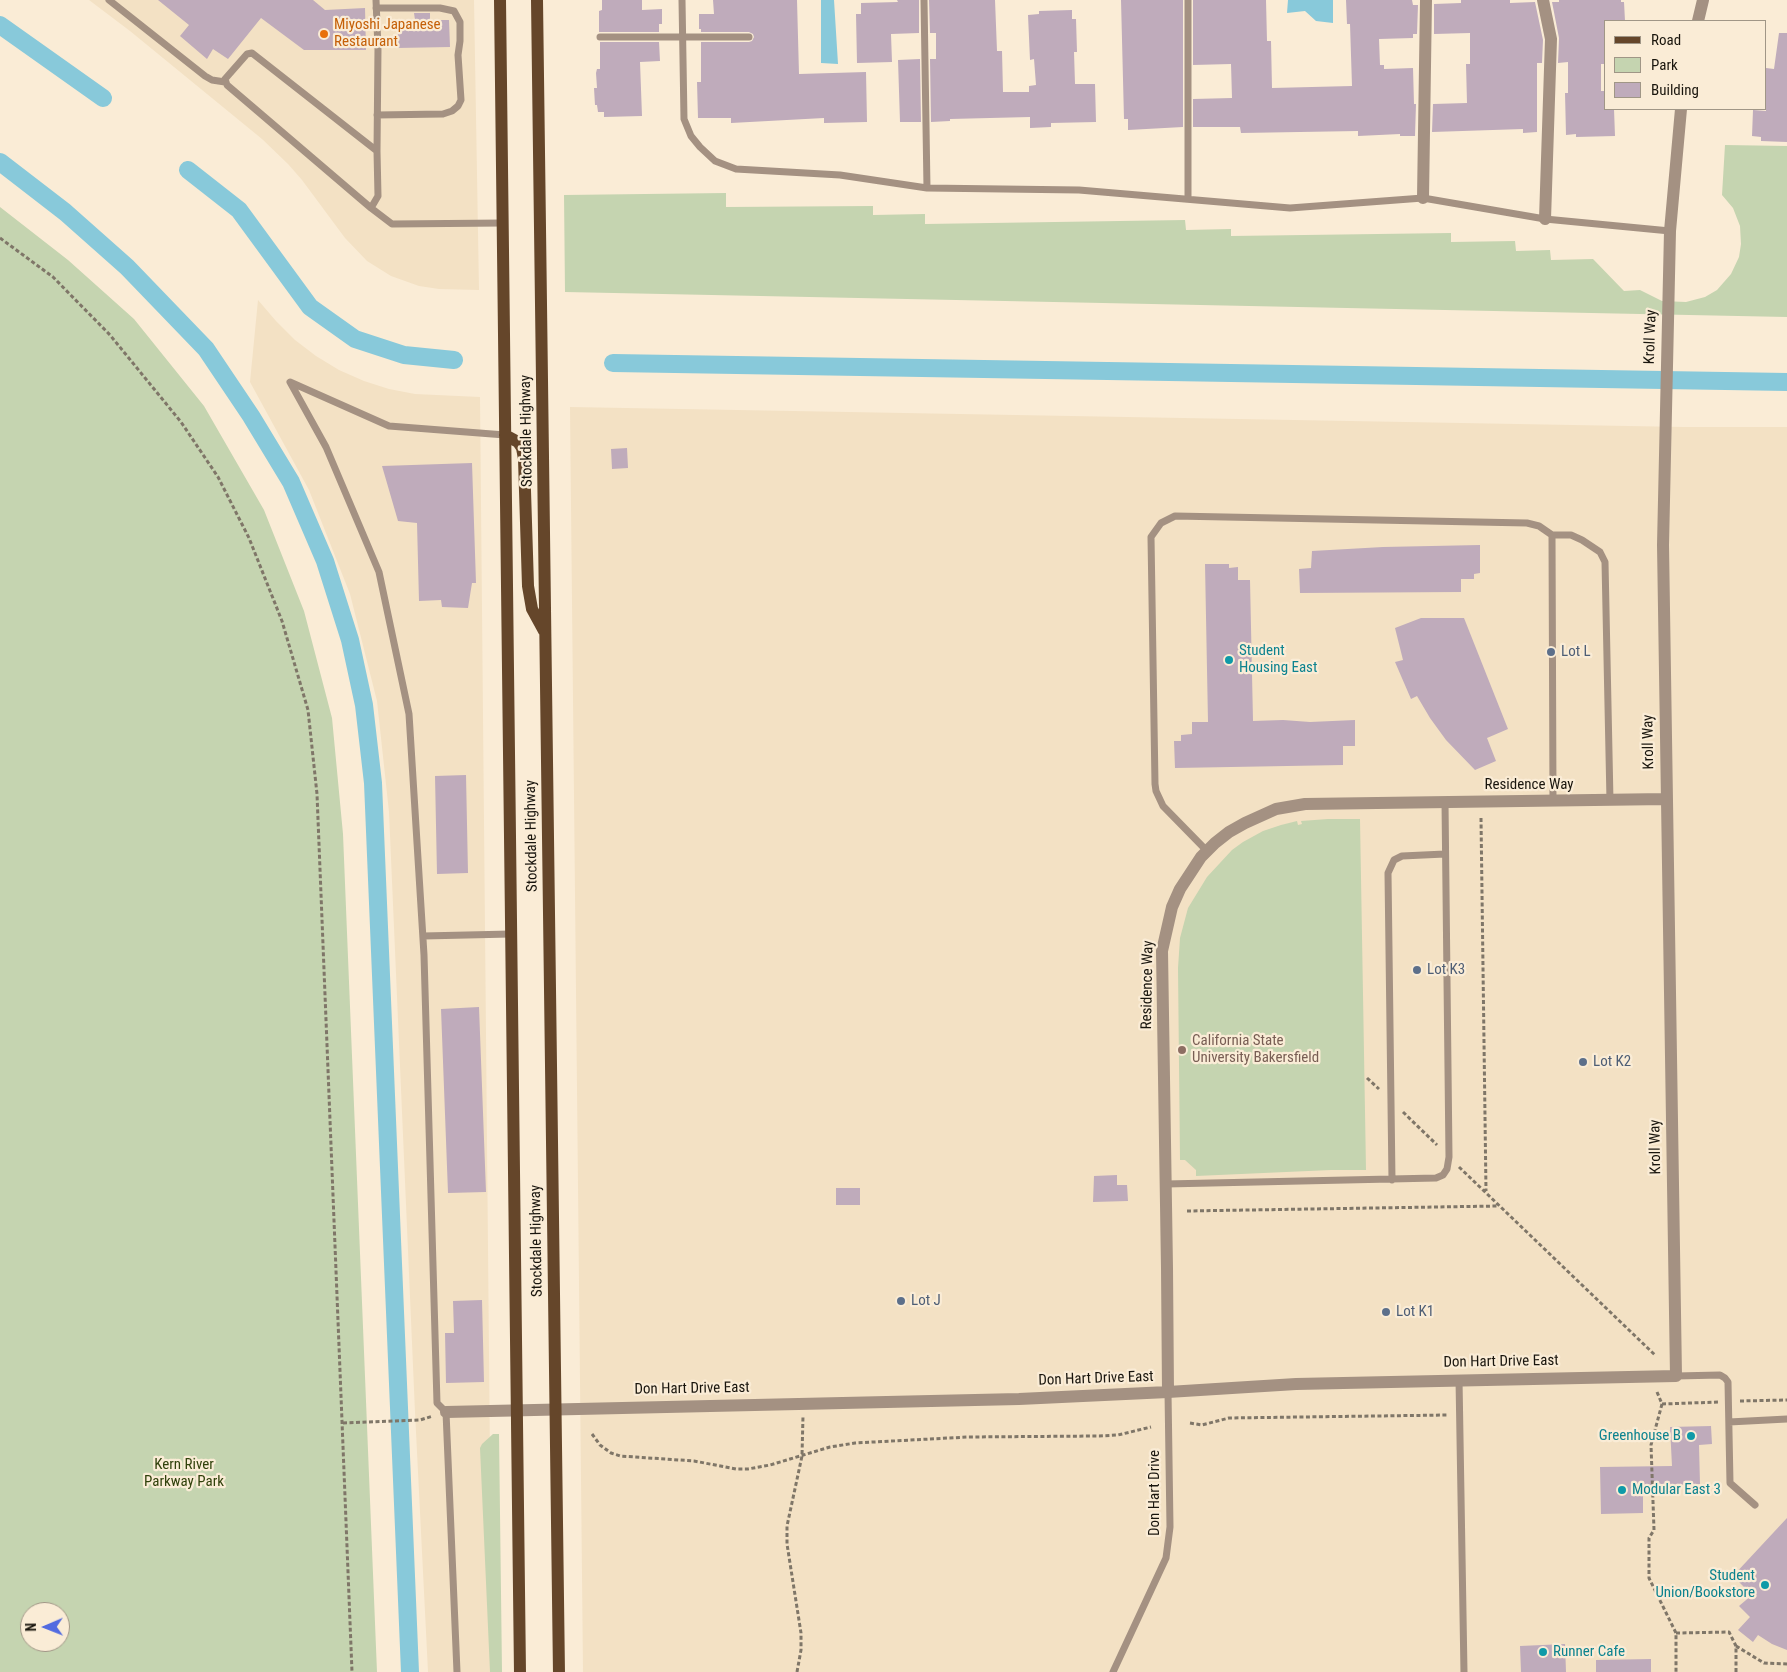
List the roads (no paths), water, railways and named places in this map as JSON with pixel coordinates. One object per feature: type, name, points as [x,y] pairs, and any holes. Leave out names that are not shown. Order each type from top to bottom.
[{"type":"main road","name":"Stockdale Highway","points":[[500,0],[520,1672]]},
{"type":"main road","name":"Stockdale Highway","points":[[537,0],[558,1672]]},
{"type":"main road","points":[[505,435],[518,442],[523,452],[528,586],[532,608],[546,636]]},
{"type":"street","points":[[1423,198],[1426,0]]},
{"type":"street","points":[[1543,0],[1551,39],[1545,219]]},
{"type":"street","points":[[1698,20],[1703,0]]},
{"type":"street","name":"Kroll Way","points":[[1676,1376],[1663,545],[1670,231],[1681,110]]},
{"type":"street","name":"Residence Way","points":[[1168,1392],[1162,950],[1172,907],[1180,890],[1201,858],[1229,832],[1276,809],[1305,804],[1666,799]]},
{"type":"street","name":"Don Hart Drive East","points":[[446,1412],[1019,1399],[1296,1384],[1676,1376]]},
{"type":"lane","points":[[109,0],[205,76],[212,80],[225,82],[392,224],[502,223]]},
{"type":"lane","points":[[682,0],[684,119],[691,136],[715,161],[736,169],[840,175],[927,188],[1079,190],[1290,208],[1423,198],[1545,219],[1670,231]]},
{"type":"lane","points":[[924,0],[927,188]]},
{"type":"lane","points":[[1188,0],[1188,199]]},
{"type":"lane","points":[[371,208],[378,196],[376,151],[376,4],[440,8],[454,11],[460,22],[458,55],[461,100],[458,106],[452,111],[443,114],[377,116]]},
{"type":"lane","points":[[600,37],[749,38]]},
{"type":"lane","points":[[225,82],[225,79],[247,54],[252,53],[376,151]]},
{"type":"lane","points":[[457,1672],[446,1412],[437,1403],[423,936],[409,714],[379,572],[326,447],[290,382],[389,426],[505,435]]},
{"type":"lane","points":[[1207,851],[1163,806],[1155,784],[1152,537],[1161,523],[1175,516],[1527,523],[1539,526],[1552,535],[1571,535],[1582,540],[1600,552],[1605,562],[1610,801]]},
{"type":"lane","points":[[1552,535],[1553,802]]},
{"type":"lane","points":[[1166,1184],[1392,1180],[1436,1178],[1443,1175],[1447,1169],[1449,1157],[1445,802]]},
{"type":"lane","points":[[1392,1180],[1388,874],[1394,860],[1402,856],[1445,854]]},
{"type":"lane","points":[[423,936],[512,934]]},
{"type":"lane","points":[[1676,1376],[1720,1375],[1728,1382],[1730,1482],[1755,1505]]},
{"type":"lane","points":[[1458,1380],[1464,1672]]},
{"type":"lane","name":"Don Hart Drive","points":[[1113,1672],[1166,1558],[1170,1527],[1168,1392]]},
{"type":"lane","points":[[1729,1422],[1787,1419]]},
{"type":"water","points":[[821,0],[834,0],[838,64],[821,63]]},
{"type":"water","points":[[1288,0],[1333,0],[1333,23],[1316,21],[1305,11],[1287,13]]},
{"type":"waterway","points":[[0,25],[103,98]]},
{"type":"waterway","points":[[0,162],[65,212],[127,267],[206,349],[251,416],[291,482],[325,561],[350,640],[364,705],[373,783],[410,1672]]},
{"type":"waterway","points":[[188,170],[239,210],[310,307],[355,339],[404,355],[454,360]]},
{"type":"waterway","points":[[613,363],[1787,382]]},
{"type":"place","name":"Miyoshi Japanese Restaurant","points":[[324,34]]},
{"type":"place","name":"Lot L","points":[[1551,652]]},
{"type":"place","name":"Student Housing East","points":[[1229,660]]},
{"type":"place","name":"Lot K3","points":[[1417,970]]},
{"type":"place","name":"California State University Bakersfield","points":[[1182,1050]]},
{"type":"place","name":"Lot K2","points":[[1583,1062]]},
{"type":"place","name":"Lot J","points":[[901,1301]]},
{"type":"place","name":"Lot K1","points":[[1386,1312]]},
{"type":"place","name":"Greenhouse B","points":[[1691,1436]]},
{"type":"place","name":"Modular East 3","points":[[1622,1490]]},
{"type":"place","name":"Student Union/Bookstore","points":[[1765,1585]]},
{"type":"place","name":"Runner Cafe","points":[[1543,1652]]},
{"type":"park label","name":"Kern River Parkway Park","points":[[184,1474]]}]
